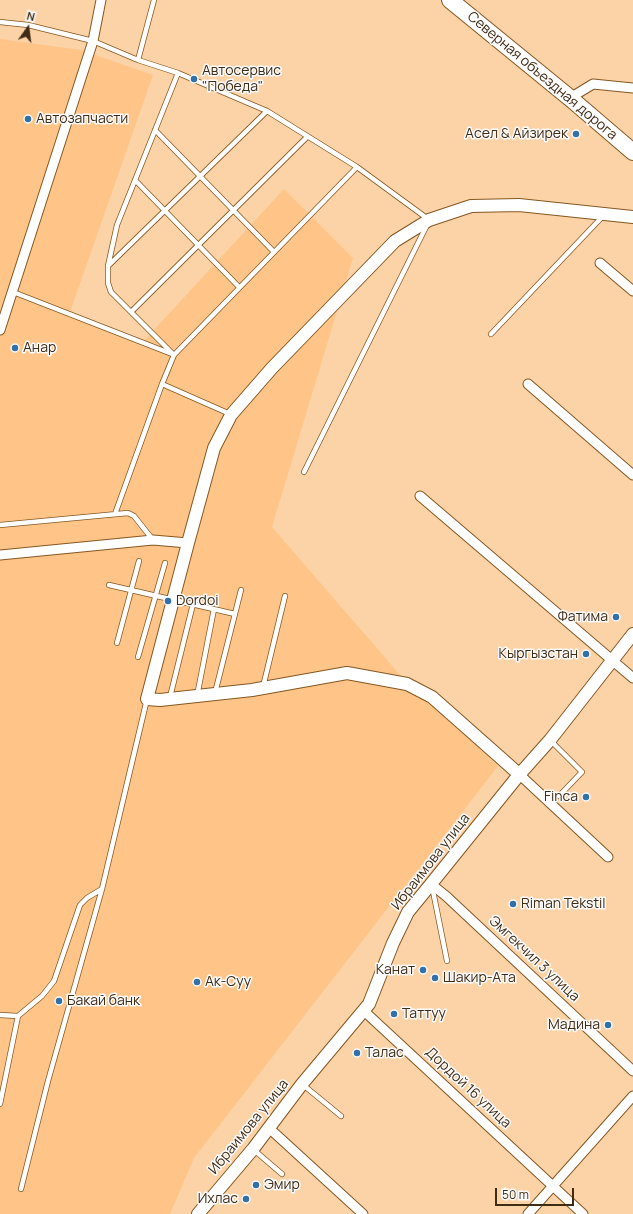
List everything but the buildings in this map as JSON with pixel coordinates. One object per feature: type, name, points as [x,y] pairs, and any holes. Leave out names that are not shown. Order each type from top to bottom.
[{"type":"highway","name":"Северная объездная дорога","points":[[450,0],[570,98],[633,152]]},
{"type":"street","points":[[0,330],[93,41],[101,0]]},
{"type":"street","points":[[570,98],[592,84],[633,88]]},
{"type":"street","points":[[608,857],[520,774],[432,697],[407,684],[347,673],[263,689],[160,700],[147,699],[214,448],[232,415],[272,368],[395,241],[429,220],[471,206],[519,205],[633,217]]},
{"type":"street","points":[[600,263],[633,291]]},
{"type":"street","points":[[528,384],[633,475]]},
{"type":"street","points":[[420,496],[611,661],[633,678]]},
{"type":"street","points":[[0,555],[153,540],[188,543]]},
{"type":"street","name":"Ибраимова улица","points":[[198,1214],[253,1149],[302,1084],[369,1004],[393,944],[408,912],[520,774],[550,740],[633,634]]},
{"type":"street","name":"Эмгекчил 3 улица","points":[[431,884],[446,896],[633,1071]]},
{"type":"street","name":"Дордой 16 улица","points":[[364,1011],[552,1187],[583,1214]]},
{"type":"street","points":[[528,1214],[633,1096]]},
{"type":"street","points":[[269,1128],[363,1214]]},
{"type":"lane","points":[[138,60],[154,0]]},
{"type":"lane","points":[[0,22],[28,25],[93,41],[138,60],[178,73],[266,111],[357,166],[429,220],[304,472]]},
{"type":"lane","points":[[174,355],[111,292],[108,283],[108,266],[117,224],[178,73]]},
{"type":"lane","points":[[108,266],[266,111]]},
{"type":"lane","points":[[155,130],[274,252]]},
{"type":"lane","points":[[131,312],[307,136]]},
{"type":"lane","points":[[115,514],[174,355],[357,166]]},
{"type":"lane","points":[[135,180],[239,287]]},
{"type":"lane","points":[[491,334],[605,214]]},
{"type":"lane","points":[[13,292],[174,355]]},
{"type":"lane","points":[[162,384],[232,415]]},
{"type":"lane","points":[[0,525],[128,513],[134,516],[153,540]]},
{"type":"lane","points":[[117,643],[139,561]]},
{"type":"lane","points":[[138,657],[165,563]]},
{"type":"lane","points":[[109,584],[235,614]]},
{"type":"lane","points":[[215,694],[241,590]]},
{"type":"lane","points":[[263,689],[285,596]]},
{"type":"lane","points":[[170,699],[193,604]]},
{"type":"lane","points":[[196,696],[214,609]]},
{"type":"lane","points":[[21,1189],[48,1082],[102,889],[147,699]]},
{"type":"lane","points":[[550,740],[582,772],[559,796]]},
{"type":"lane","points":[[431,884],[447,961]]},
{"type":"lane","points":[[0,1104],[18,1016],[42,996],[54,981],[80,905],[87,898],[102,889]]},
{"type":"lane","points":[[0,1015],[18,1016]]},
{"type":"lane","points":[[302,1084],[341,1116]]},
{"type":"lane","points":[[253,1149],[282,1174]]},
{"type":"shaded area","name":"Dordoi","points":[[0,39],[81,50],[153,75],[69,315],[141,344],[284,189],[353,258],[272,527],[401,676],[498,766],[194,1158],[170,1214],[0,1214]]},
{"type":"place","name":"Автосервис \"Победа\"","points":[[194,79]]},
{"type":"place","name":"Автозапчасти","points":[[28,119]]},
{"type":"place","name":"Асел & Айзирек","points":[[576,134]]},
{"type":"place","name":"Анар","points":[[15,348]]},
{"type":"place","name":"Dordoi","points":[[168,601]]},
{"type":"place","name":"Фатима","points":[[616,617]]},
{"type":"place","name":"Кыргызстан","points":[[586,654]]},
{"type":"place","name":"Finca","points":[[586,797]]},
{"type":"place","name":"Riman Tekstil","points":[[513,904]]},
{"type":"place","name":"Канат","points":[[423,970]]},
{"type":"place","name":"Шакир-Ата","points":[[435,978]]},
{"type":"place","name":"Ак-Суу","points":[[197,982]]},
{"type":"place","name":"Бакай банк","points":[[59,1001]]},
{"type":"place","name":"Таттуу","points":[[394,1014]]},
{"type":"place","name":"Мадина","points":[[608,1025]]},
{"type":"place","name":"Талас","points":[[357,1053]]},
{"type":"place","name":"Эмир","points":[[256,1185]]},
{"type":"place","name":"Ихлас","points":[[246,1199]]}]
